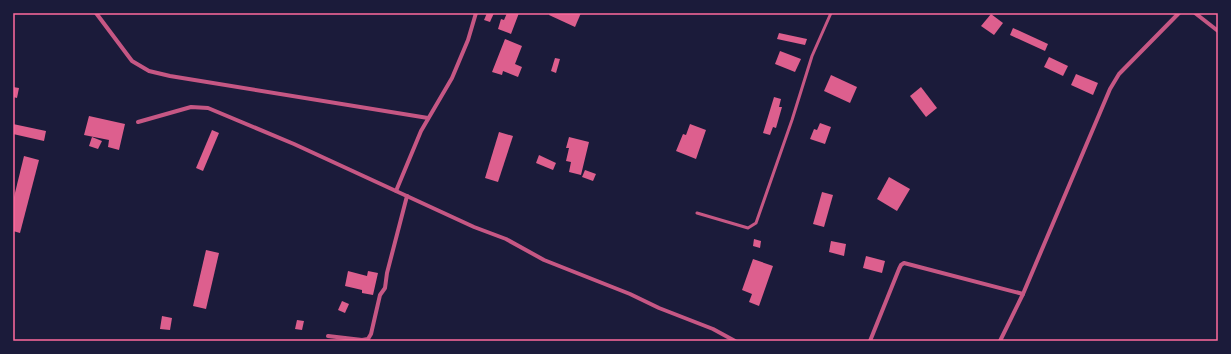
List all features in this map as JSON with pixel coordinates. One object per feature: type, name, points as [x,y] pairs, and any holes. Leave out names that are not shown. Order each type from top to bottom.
[{"type":"street","points":[[96,13],[132,61],[149,71],[170,76],[428,118]]},
{"type":"street","points":[[396,191],[420,131],[434,106],[445,93],[452,78],[468,40],[476,13]]},
{"type":"street","points":[[1000,341],[1023,294],[1110,89],[1119,74],[1179,13]]},
{"type":"street","points":[[1195,13],[1218,32]]},
{"type":"street","points":[[138,122],[191,107],[208,108],[294,144],[474,227],[506,240],[544,260],[713,329],[735,341]]},
{"type":"street","points":[[328,336],[362,340],[368,339],[371,334],[380,295],[385,288],[387,273],[407,196]]},
{"type":"street","points":[[870,341],[899,269],[904,263],[1023,294]]},
{"type":"lane","points":[[697,213],[748,228],[756,223],[792,120],[812,56],[831,13]]},
{"type":"building","points":[[487,13],[494,13],[490,22],[484,20]]},
{"type":"building","points":[[507,13],[519,13],[511,34],[498,29],[501,19],[504,20]]},
{"type":"building","points":[[550,13],[581,13],[575,27],[549,15]]},
{"type":"building","points":[[991,14],[1003,23],[994,35],[981,26]]},
{"type":"building","points":[[1013,28],[1048,44],[1045,51],[1010,35]]},
{"type":"building","points":[[779,33],[807,39],[805,45],[777,39]]},
{"type":"building","points":[[505,39],[522,46],[515,64],[522,67],[518,77],[503,71],[502,75],[492,72]]},
{"type":"building","points":[[780,51],[801,59],[795,72],[775,64]]},
{"type":"building","points":[[1049,57],[1068,66],[1063,76],[1044,67]]},
{"type":"building","points":[[555,58],[560,59],[556,73],[551,71]]},
{"type":"building","points":[[1076,74],[1098,83],[1093,95],[1071,85]]},
{"type":"building","points":[[831,75],[857,87],[850,103],[824,91]]},
{"type":"building","points":[[13,87],[19,88],[17,98],[13,97]]},
{"type":"building","points":[[921,87],[937,108],[926,117],[910,96]]},
{"type":"building","points":[[774,97],[781,99],[779,107],[782,107],[776,128],[773,127],[770,135],[763,133]]},
{"type":"building","points":[[89,116],[125,124],[119,150],[108,147],[109,140],[84,135]]},
{"type":"building","points":[[820,123],[831,127],[825,144],[810,139],[814,129],[817,130]]},
{"type":"building","points":[[13,124],[46,131],[44,141],[13,134]]},
{"type":"building","points":[[690,124],[706,130],[696,159],[676,151],[683,134],[686,135]]},
{"type":"building","points":[[212,130],[219,133],[203,171],[196,168]]},
{"type":"building","points":[[499,132],[513,136],[498,182],[485,178]]},
{"type":"building","points":[[92,137],[102,141],[98,149],[89,146]]},
{"type":"building","points":[[569,137],[589,142],[581,175],[569,172],[571,162],[566,161],[569,148],[566,148]]},
{"type":"building","points":[[539,155],[556,163],[553,170],[536,163]]},
{"type":"building","points":[[24,156],[39,160],[20,233],[13,231],[13,201]]},
{"type":"building","points":[[585,170],[596,174],[593,181],[582,177]]},
{"type":"building","points":[[889,177],[910,189],[897,211],[877,199]]},
{"type":"building","points":[[822,192],[833,195],[824,227],[813,224]]},
{"type":"building","points":[[754,239],[761,241],[760,248],[753,246]]},
{"type":"building","points":[[831,241],[846,244],[844,256],[829,252]]},
{"type":"building","points":[[206,250],[219,253],[206,309],[193,306]]},
{"type":"building","points":[[866,256],[885,261],[882,273],[863,268]]},
{"type":"building","points":[[753,259],[773,266],[759,306],[749,302],[752,294],[742,290]]},
{"type":"building","points":[[348,271],[367,276],[368,271],[378,273],[373,295],[362,293],[362,290],[345,286]]},
{"type":"building","points":[[342,301],[349,304],[345,313],[338,310]]},
{"type":"building","points":[[162,316],[172,318],[170,330],[160,329]]},
{"type":"building","points":[[297,320],[304,321],[302,330],[295,329]]}]
